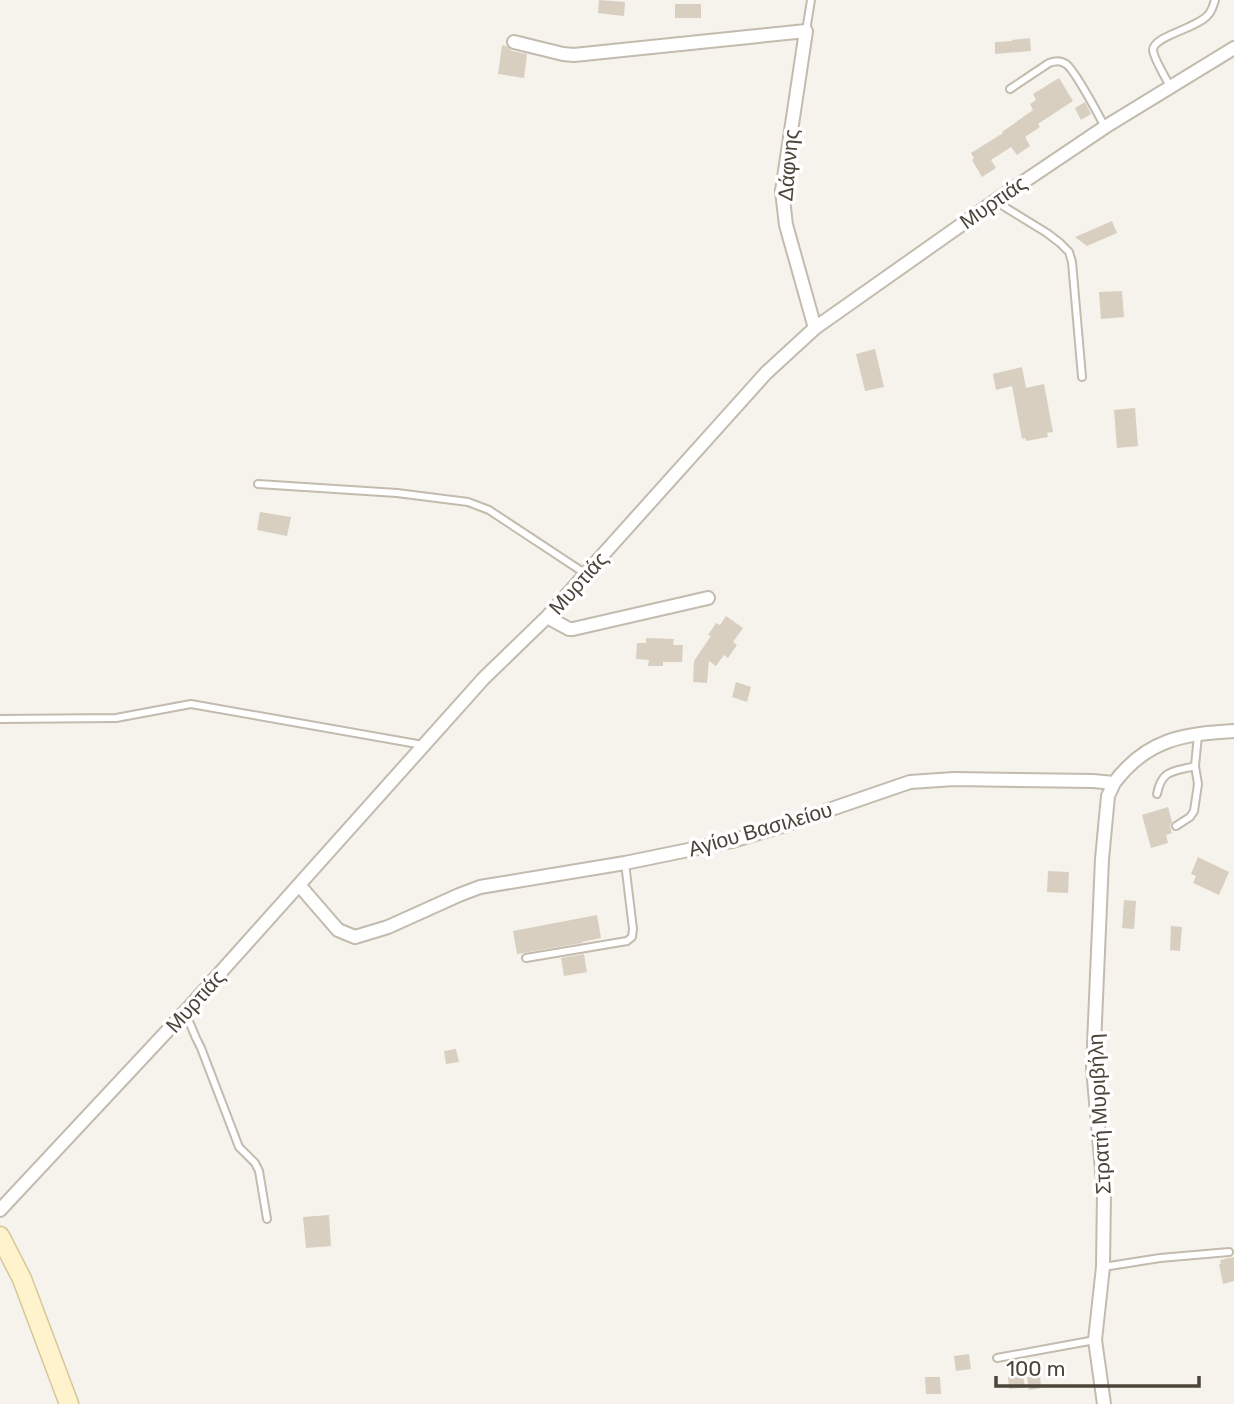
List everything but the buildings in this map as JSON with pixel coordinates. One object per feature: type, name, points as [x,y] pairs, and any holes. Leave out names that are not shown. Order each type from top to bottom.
[{"type":"main road","points":[[0,1236],[22,1279],[69,1404]]},
{"type":"street","points":[[514,42],[574,55],[806,31]]},
{"type":"street","name":"Δάφνης","points":[[806,31],[782,191],[786,225],[815,328]]},
{"type":"street","name":"Μυρτιάς","points":[[0,1210],[185,1013],[423,745],[484,678],[547,617],[766,373],[815,328],[995,201],[1105,127],[1234,48]]},
{"type":"street","points":[[547,617],[573,629],[708,598]]},
{"type":"street","points":[[1114,783],[1153,746],[1198,733],[1234,730]]},
{"type":"street","name":"Αγίου Βασιλείου","points":[[299,885],[338,930],[355,936],[388,927],[480,887],[625,863],[732,841],[911,782],[954,779],[1114,783]]},
{"type":"street","name":"Στρατή Μυριβήλη","points":[[1104,1404],[1095,1340],[1102,1267],[1104,1193],[1093,1068],[1102,859],[1108,796],[1114,783]]},
{"type":"lane","name":"Δάφνης","points":[[806,31],[811,0]]},
{"type":"lane","points":[[1170,86],[1154,56],[1155,44],[1160,39],[1202,20],[1212,9],[1214,0]]},
{"type":"lane","points":[[1010,89],[1049,63],[1064,62],[1073,71],[1105,127]]},
{"type":"lane","points":[[995,201],[1047,233],[1069,252],[1082,377]]},
{"type":"lane","points":[[258,484],[397,493],[468,502],[489,510],[586,574]]},
{"type":"lane","points":[[0,719],[116,718],[191,704],[423,745]]},
{"type":"lane","points":[[1176,826],[1194,811],[1198,784],[1195,765],[1198,733]]},
{"type":"lane","points":[[1157,794],[1160,781],[1167,774],[1195,765]]},
{"type":"lane","points":[[526,958],[627,941],[632,937],[634,929],[625,863]]},
{"type":"lane","points":[[185,1013],[239,1147],[256,1163],[267,1219]]},
{"type":"lane","points":[[1102,1267],[1160,1258],[1229,1252]]},
{"type":"lane","points":[[996,1358],[1095,1340]]}]
